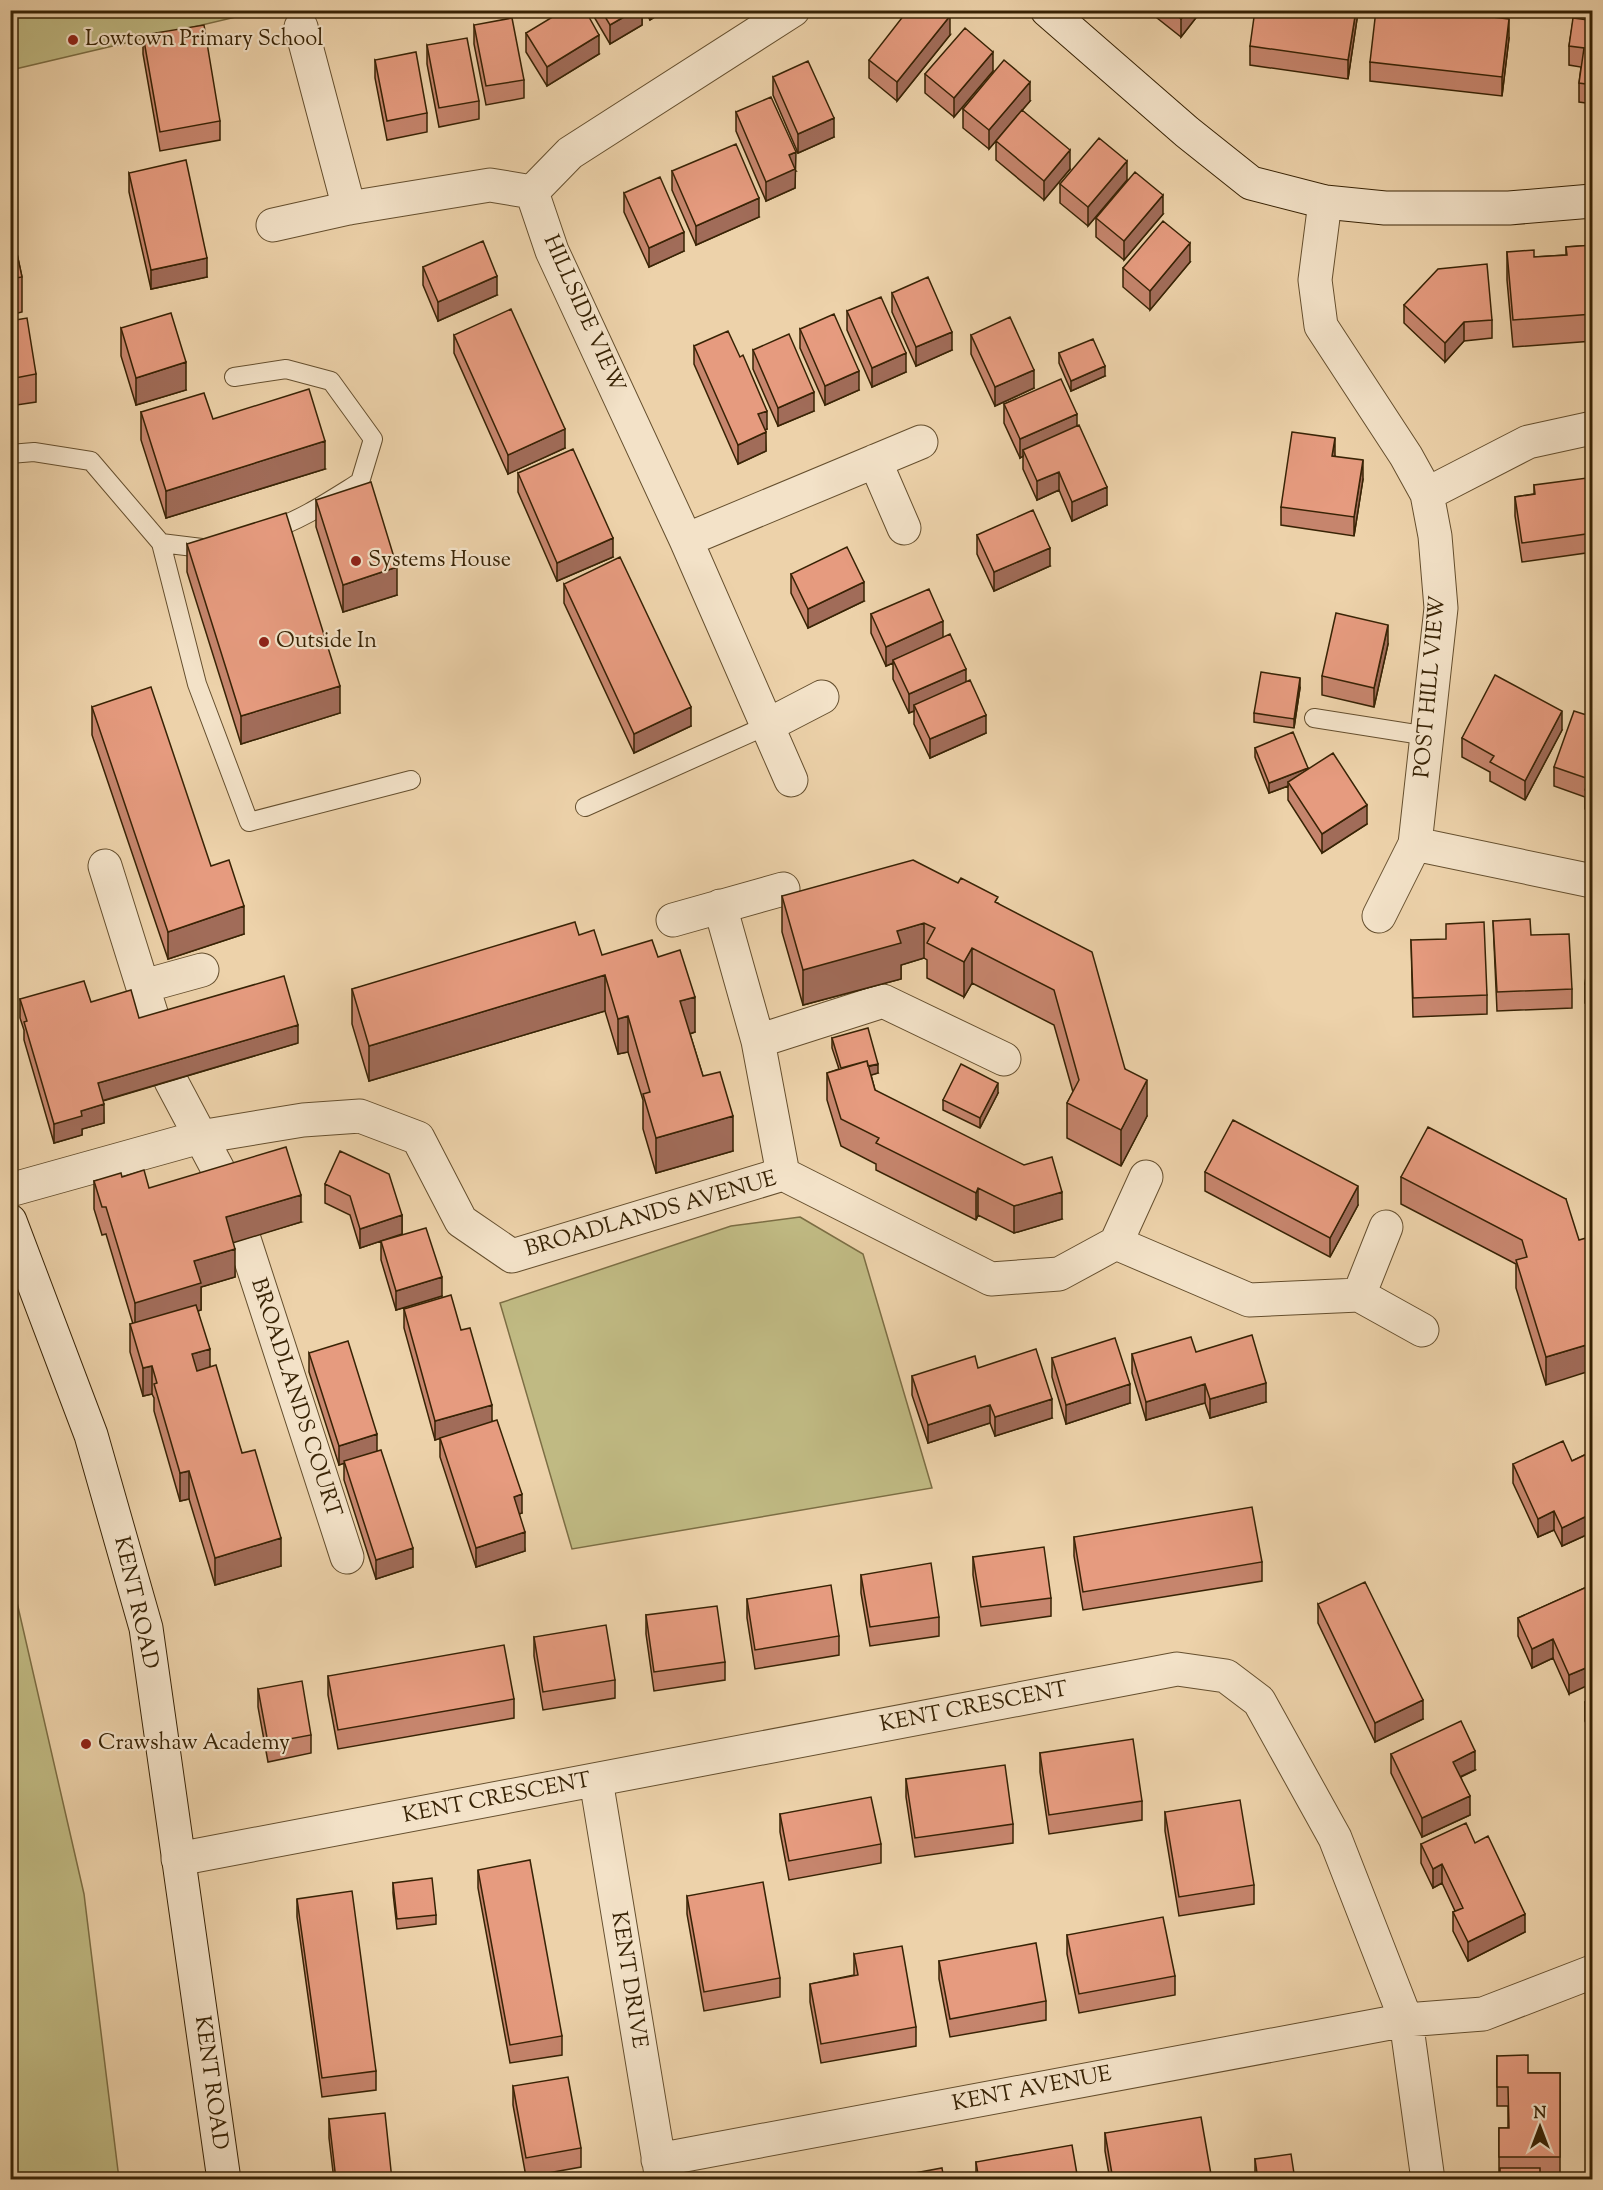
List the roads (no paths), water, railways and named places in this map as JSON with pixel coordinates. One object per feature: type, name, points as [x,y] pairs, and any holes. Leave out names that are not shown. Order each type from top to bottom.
[{"type":"street","points":[[273,225],[349,208],[490,185],[532,192],[570,153],[793,10]]},
{"type":"street","points":[[1047,10],[1187,132],[1251,183],[1325,202],[1385,208],[1509,208],[1593,201]]},
{"type":"street","points":[[301,27],[349,208]]},
{"type":"street","name":"HILLSIDE VIEW","points":[[532,192],[552,251],[686,540],[791,780]]},
{"type":"street","name":"POST HILL VIEW","points":[[1325,202],[1315,280],[1321,327],[1406,456],[1427,494],[1435,536],[1441,608],[1416,844],[1379,916]]},
{"type":"street","points":[[1427,494],[1528,442],[1593,428]]},
{"type":"street","points":[[686,540],[921,442]]},
{"type":"street","points":[[875,461],[904,528]]},
{"type":"street","points":[[768,725],[822,697]]},
{"type":"street","points":[[1416,844],[1593,881]]},
{"type":"street","points":[[105,866],[157,1032]]},
{"type":"street","points":[[673,920],[783,889]]},
{"type":"street","points":[[720,906],[758,1041],[783,1174]]},
{"type":"street","points":[[144,986],[202,970]]},
{"type":"street","points":[[758,1041],[883,1001],[1004,1059]]},
{"type":"street","points":[[171,1081],[230,1192]]},
{"type":"street","name":"BROADLANDS AVENUE","points":[[10,1190],[200,1137],[303,1120],[360,1116],[417,1138],[461,1221],[512,1256],[783,1174],[992,1279],[1059,1274],[1116,1243]]},
{"type":"street","points":[[1146,1178],[1116,1243],[1249,1300],[1359,1295],[1422,1330]]},
{"type":"street","name":"KENT ROAD","points":[[10,1221],[92,1435],[146,1628],[224,2180]]},
{"type":"street","points":[[1359,1295],[1386,1227]]},
{"type":"street","name":"BROADLANDS COURT","points":[[244,1239],[347,1557]]},
{"type":"street","name":"KENT CRESCENT","points":[[178,1859],[1177,1669],[1226,1676],[1259,1701],[1335,1838],[1406,2020],[1428,2180]]},
{"type":"street","name":"KENT DRIVE","points":[[596,1780],[660,2170]]},
{"type":"street","name":"KENT AVENUE","points":[[660,2170],[1406,2020],[1483,2014],[1593,1972]]},
{"type":"lane","points":[[234,377],[286,369],[331,381],[373,439],[360,482],[281,527],[251,537]]},
{"type":"lane","points":[[10,454],[34,452],[92,461],[161,543],[197,684],[249,822],[411,780]]},
{"type":"lane","points":[[161,543],[211,549],[231,543]]},
{"type":"lane","points":[[1314,718],[1428,736]]},
{"type":"lane","points":[[585,807],[768,725]]},
{"type":"place","name":"Lowtown Primary School","points":[[73,40]]},
{"type":"place","name":"Systems House","points":[[356,561]]},
{"type":"place","name":"Outside In","points":[[264,642]]},
{"type":"place","name":"Crawshaw Academy","points":[[86,1744]]}]
